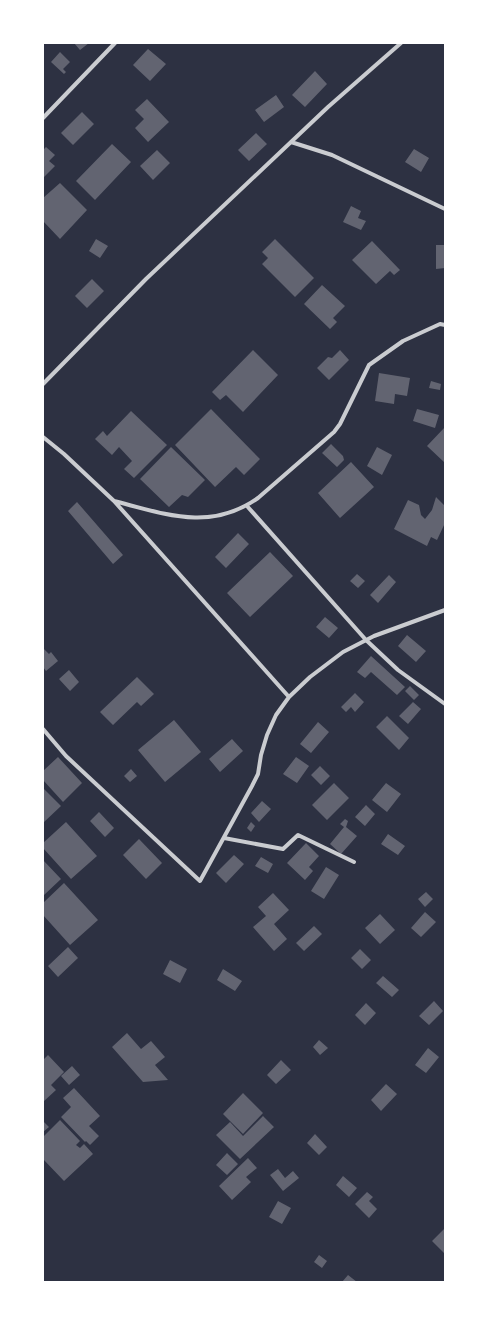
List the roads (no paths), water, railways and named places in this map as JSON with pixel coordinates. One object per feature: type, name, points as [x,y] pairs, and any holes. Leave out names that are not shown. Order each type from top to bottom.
[{"type":"street","points":[[43,118],[116,43]]},
{"type":"street","points":[[43,384],[146,278],[291,142],[401,43]]},
{"type":"street","points":[[291,142],[332,155],[445,209]]},
{"type":"street","points":[[114,501],[188,518],[203,518],[219,515],[247,506],[334,432],[340,424],[369,365],[403,341],[440,324],[445,325]]},
{"type":"street","points":[[43,437],[64,454],[114,501],[289,697]]},
{"type":"street","points":[[247,506],[366,640],[398,670],[445,704]]},
{"type":"street","points":[[43,729],[66,756],[200,882],[258,774],[261,755],[267,735],[276,715],[289,697],[310,677],[343,652],[407,622],[445,610]]},
{"type":"street","points":[[224,838],[283,849],[298,835],[354,862]]}]
